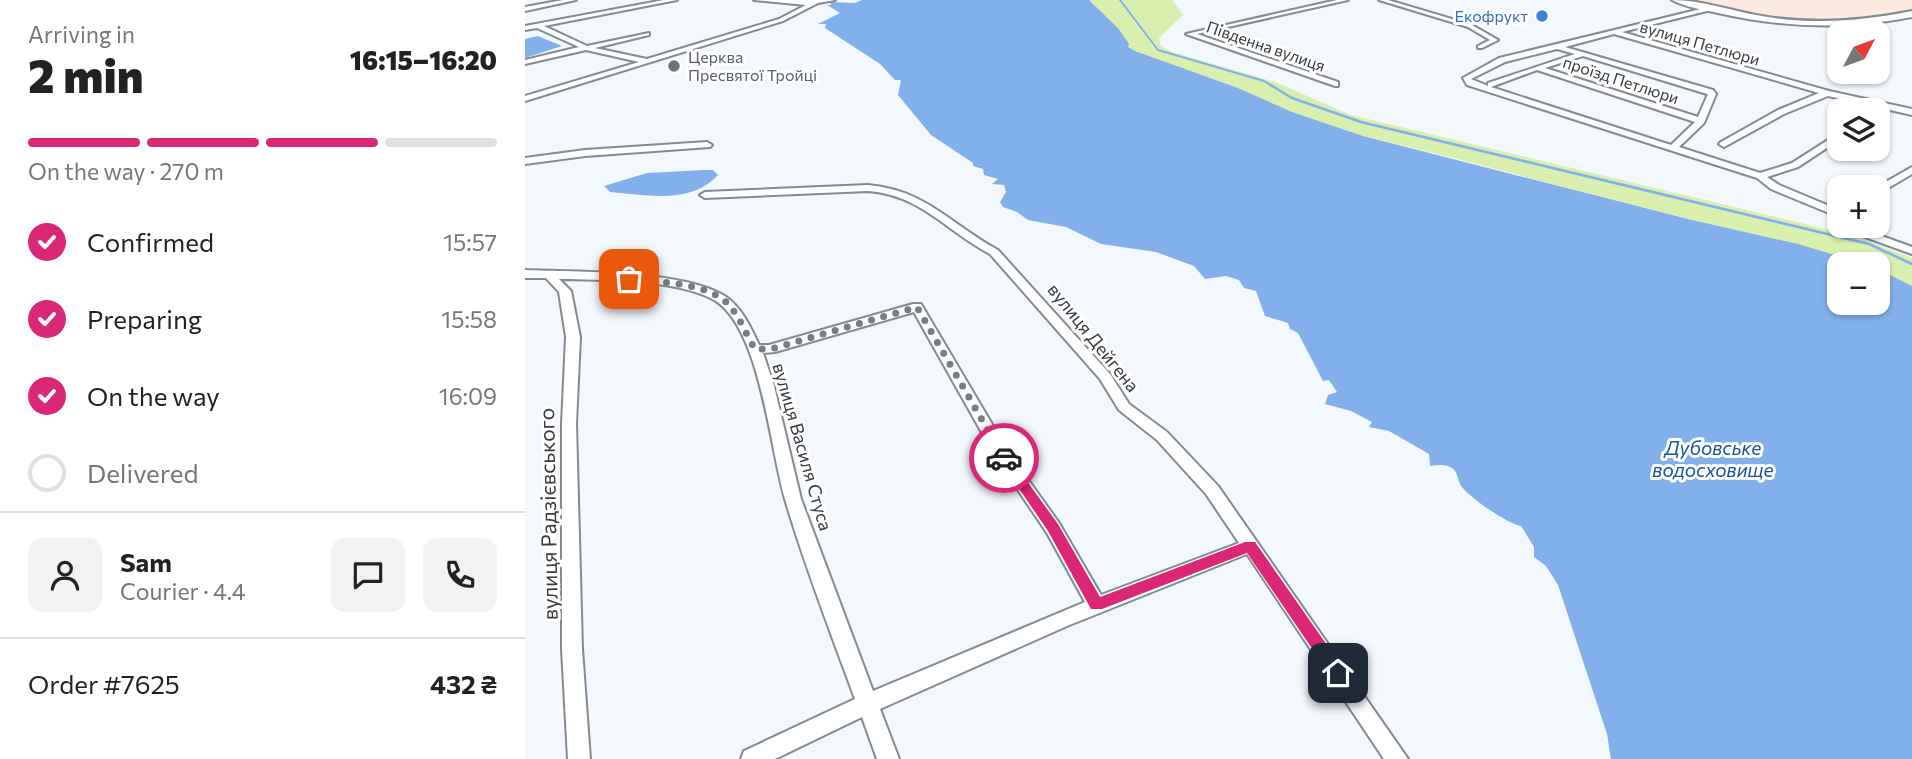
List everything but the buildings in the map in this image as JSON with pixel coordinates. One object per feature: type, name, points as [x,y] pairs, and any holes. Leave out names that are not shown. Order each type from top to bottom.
[{"type":"main road","name":"вулиця Петлюри","points":[[1676,0],[1709,9]]},
{"type":"main road","points":[[1709,9],[1777,23],[1825,26],[1870,23],[1912,14]]},
{"type":"street","points":[[525,9],[568,0]]},
{"type":"street","points":[[525,28],[674,0]]},
{"type":"street","points":[[757,0],[832,0]]},
{"type":"street","name":"Південна вулиця","points":[[1335,84],[1189,34],[1345,0]]},
{"type":"street","points":[[1382,0],[1470,26],[1495,40],[1480,47]]},
{"type":"street","points":[[525,99],[781,20],[815,2]]},
{"type":"street","name":"вулиця Петлюри","points":[[1612,32],[1709,9]]},
{"type":"street","points":[[525,19],[586,48],[647,61]]},
{"type":"street","points":[[1612,32],[1502,60],[1467,78],[1470,83],[1760,176],[1775,187],[1827,208]]},
{"type":"street","name":"вулиця Петлюри","points":[[1612,32],[1827,93],[1912,112]]},
{"type":"street","points":[[525,62],[647,34]]},
{"type":"street","points":[[1554,46],[1710,92],[1712,94],[1700,121],[1672,149]]},
{"type":"street","name":"проїзд Петлюри","points":[[1537,68],[1581,54]]},
{"type":"street","points":[[1486,86],[1537,68]]},
{"type":"street","name":"проїзд Петлюри","points":[[1537,68],[1700,121]]},
{"type":"street","points":[[1724,144],[1781,112],[1827,93]]},
{"type":"street","points":[[1760,176],[1795,165],[1827,144]]},
{"type":"street","points":[[525,161],[585,153],[707,145]]},
{"type":"street","points":[[1890,184],[1912,170]]},
{"type":"street","name":"вулиця Дейгена","points":[[705,195],[875,188],[901,192],[930,207],[975,243],[993,252],[1105,377],[1124,407],[1162,436],[1212,491],[1397,759]]},
{"type":"street","points":[[1877,238],[1912,251]]},
{"type":"street","name":"вулиця Василя Стуса","points":[[525,274],[629,279],[706,292],[730,306],[755,349],[793,496],[825,593],[888,759]]},
{"type":"street","name":"вулиця Радзієвського","points":[[549,275],[565,291],[573,337],[569,424],[572,649],[579,759]]},
{"type":"street","points":[[755,349],[771,349],[917,307],[1003,456],[1053,528],[1097,605]]},
{"type":"street","points":[[752,759],[867,702],[1097,605],[1250,546]]},
{"type":"shaded area","points":[[1685,0],[1912,0],[1912,9],[1878,19],[1808,23],[1736,12]]},
{"type":"green space","points":[[1089,0],[1172,0],[1183,15],[1159,38],[1161,46],[1172,52],[1275,82],[1351,115],[1827,230],[1827,238],[1860,238],[1912,258],[1912,286],[1890,275],[1890,252],[1827,253],[1363,136],[1292,112],[1238,88],[1135,51],[1128,47],[1118,28]]},
{"type":"water","name":"Дубовське водосховище","points":[[862,0],[1089,0],[1118,28],[1129,44],[1128,47],[1135,51],[1238,88],[1292,112],[1363,136],[1827,253],[1827,315],[1890,315],[1890,275],[1912,286],[1912,759],[1611,759],[1607,734],[1558,585],[1546,566],[1534,557],[1534,547],[1521,526],[1499,516],[1473,497],[1462,487],[1452,468],[1444,465],[1430,466],[1429,454],[1389,431],[1369,427],[1372,422],[1351,411],[1325,404],[1328,395],[1337,392],[1329,380],[1323,381],[1298,333],[1290,329],[1288,323],[1265,316],[1256,291],[1244,288],[1239,280],[1226,276],[1205,279],[1194,266],[1156,252],[1101,244],[1066,227],[1028,220],[1003,207],[1000,202],[1006,192],[1004,185],[992,184],[998,179],[984,175],[983,169],[973,166],[973,163],[931,135],[898,95],[901,80],[895,80],[880,64],[825,28],[826,24],[818,24],[840,13],[827,5],[831,5],[830,2],[855,3]]},
{"type":"water","points":[[538,36],[562,46],[525,58],[525,39]]},
{"type":"water","points":[[713,170],[718,175],[707,184],[682,194],[653,196],[610,192],[604,186],[647,173]]},
{"type":"waterway","points":[[1120,0],[1158,50],[1264,81],[1272,86]]},
{"type":"waterway","points":[[1269,84],[1292,98],[1361,122],[1869,244],[1912,264]]},
{"type":"way so far","points":[[629,279],[694,288],[718,297],[730,306],[755,349],[771,349],[902,309],[917,307],[1004,458]]},
{"type":"place","name":"Екофрукт","points":[[1542,16]]},
{"type":"place","name":"Церква Пресвятої Тройці","points":[[674,66]]},
{"type":"route","points":[[1004,458],[1053,528],[1097,605],[1250,546],[1338,673]]}]
